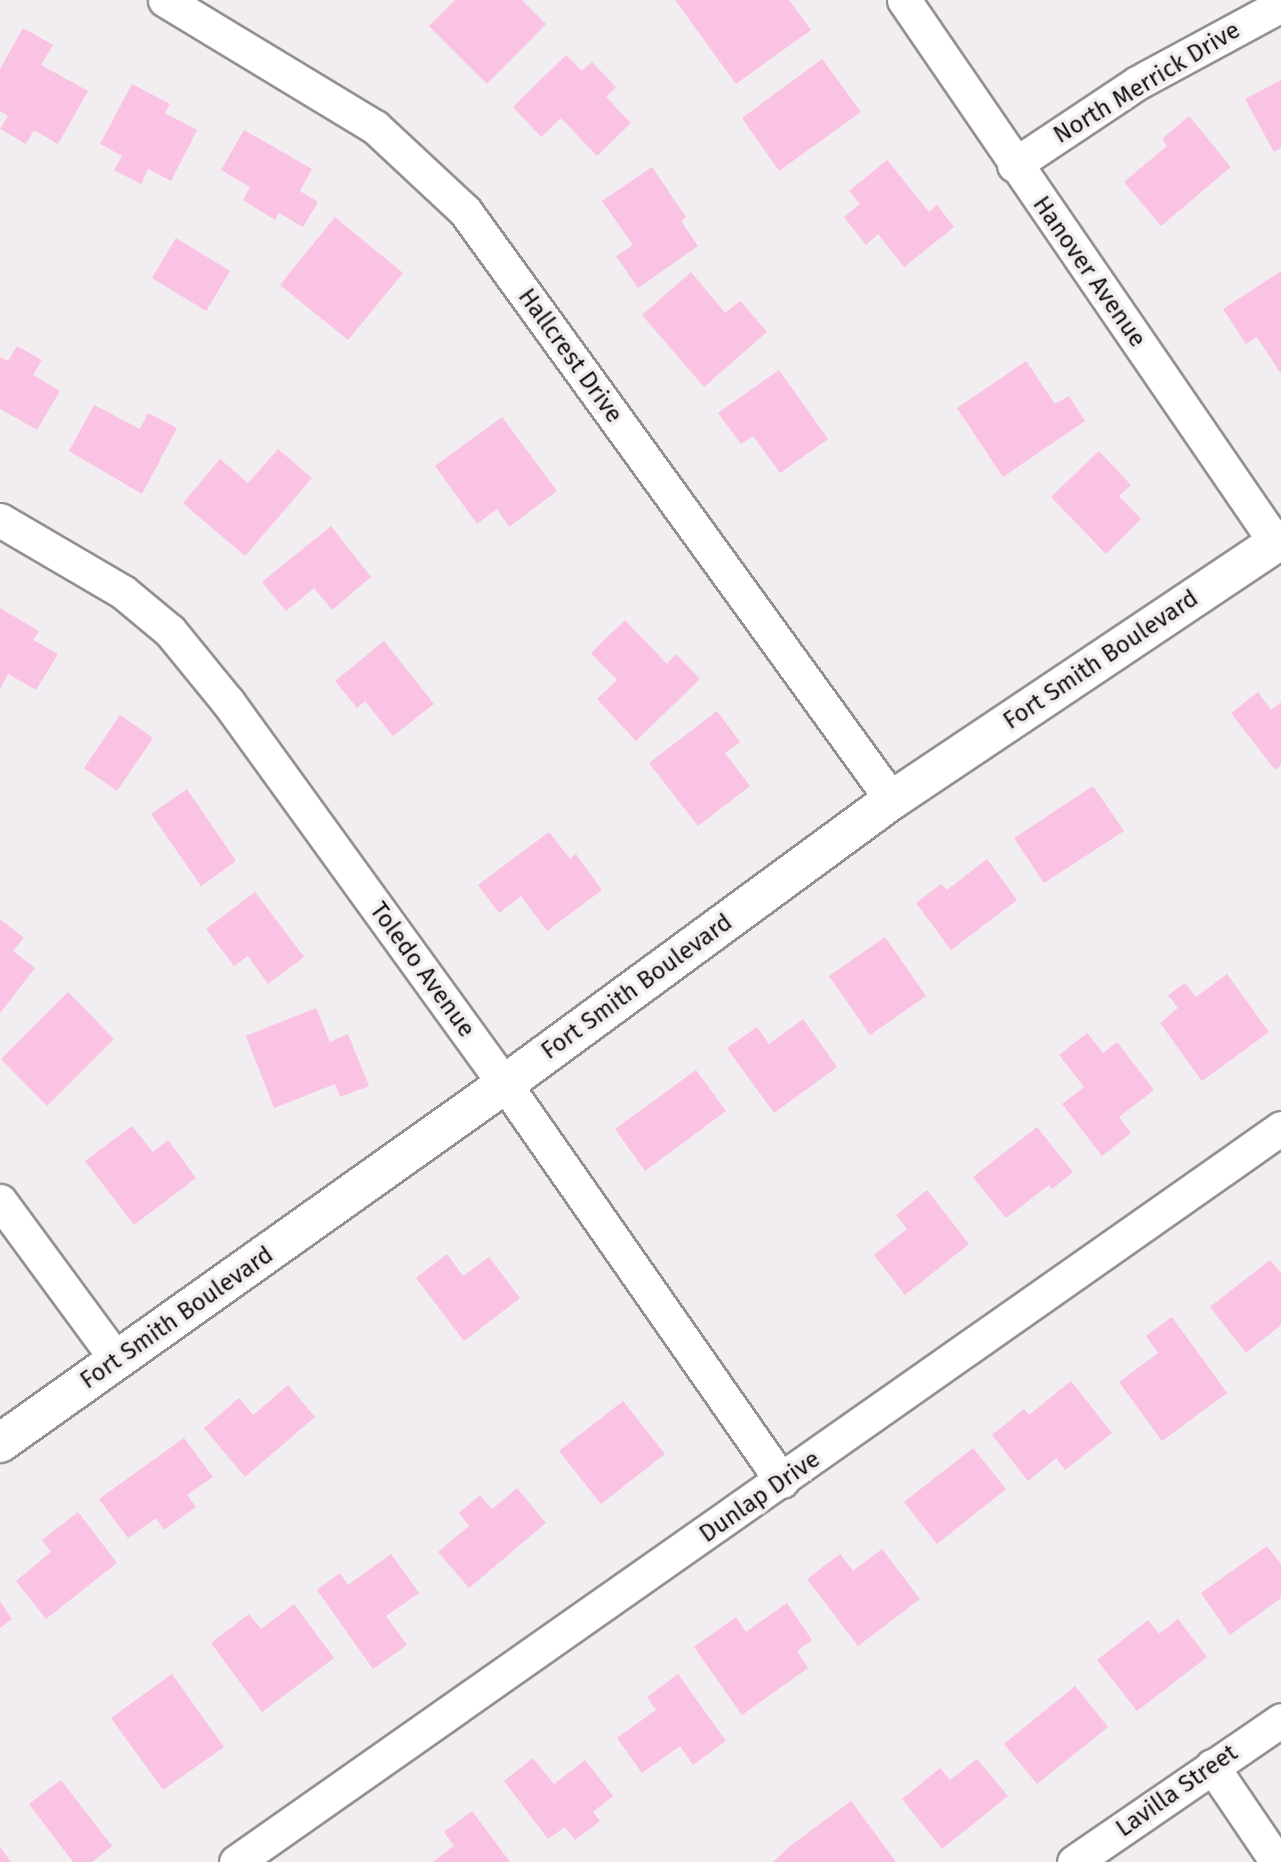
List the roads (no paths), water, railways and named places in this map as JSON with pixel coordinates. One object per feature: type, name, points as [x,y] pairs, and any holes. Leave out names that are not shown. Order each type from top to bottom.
[{"type":"street","name":"Hallcrest Drive","points":[[165,0],[375,127],[465,211],[892,800]]},
{"type":"street","name":"Hanover Avenue","points":[[904,0],[1014,165],[1279,541]]},
{"type":"street","name":"North Merrick Drive","points":[[1014,165],[1137,83],[1281,5]]},
{"type":"street","name":"Toledo Avenue","points":[[0,520],[123,592],[170,631],[228,702],[505,1084],[782,1481]]},
{"type":"street","name":"Fort Smith Boulevard","points":[[0,1443],[505,1084],[892,800],[1279,541]]},
{"type":"street","name":"Dunlap Drive","points":[[236,1862],[1281,1128]]},
{"type":"street","points":[[0,1200],[117,1360]]},
{"type":"street","name":"Lavilla Street","points":[[1074,1862],[1281,1720]]},
{"type":"street","points":[[1212,1766],[1277,1862]]}]
